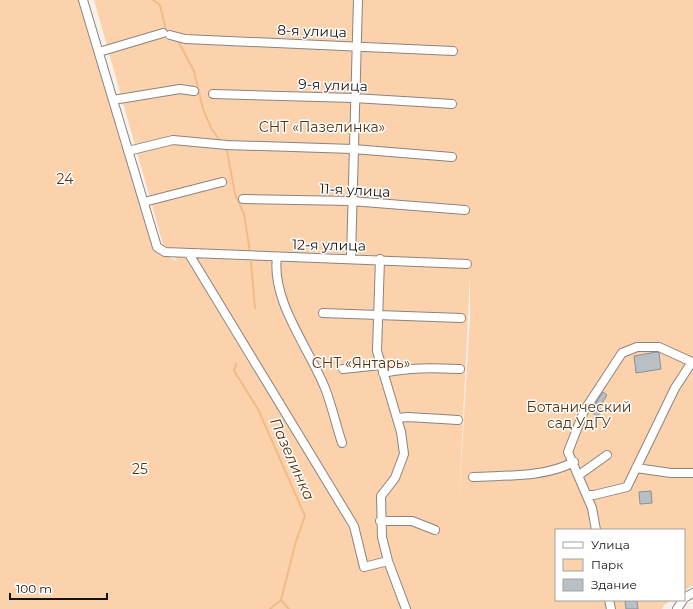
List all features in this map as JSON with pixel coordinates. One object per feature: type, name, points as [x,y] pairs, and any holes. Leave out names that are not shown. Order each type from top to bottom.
[{"type":"street","name":"12-я улица","points":[[83,0],[157,247],[165,252],[189,254],[380,259],[468,264]]},
{"type":"street","points":[[351,258],[351,201],[358,0]]},
{"type":"street","name":"8-я улица","points":[[99,52],[167,34],[185,39],[453,51]]},
{"type":"street","points":[[113,100],[180,90],[194,91]]},
{"type":"street","name":"9-я улица","points":[[213,94],[354,98],[452,104]]},
{"type":"street","points":[[128,151],[172,140],[218,144],[353,149],[452,157]]},
{"type":"street","points":[[144,202],[222,182]]},
{"type":"street","name":"11-я улица","points":[[243,199],[351,201],[465,210]]},
{"type":"street","points":[[189,254],[354,526],[364,567],[388,561]]},
{"type":"street","points":[[277,257],[275,268],[283,302],[325,388],[342,444]]},
{"type":"street","points":[[380,259],[377,351],[397,418],[404,454],[395,478],[381,496],[380,521],[388,561],[406,609]]},
{"type":"street","points":[[323,313],[461,318]]},
{"type":"street","points":[[587,495],[594,495],[628,487],[675,388],[692,362],[660,347],[637,347],[622,353],[584,411],[568,452],[574,462],[587,495],[596,529]]},
{"type":"street","points":[[343,369],[381,365]]},
{"type":"street","points":[[384,373],[400,369],[418,368],[460,369]]},
{"type":"street","points":[[397,418],[408,417],[458,420]]},
{"type":"street","points":[[579,475],[607,456]]},
{"type":"street","points":[[473,477],[542,473],[561,469],[574,462]]},
{"type":"street","points":[[636,468],[671,473],[693,473]]},
{"type":"street","points":[[380,521],[412,521],[435,530]]},
{"type":"green space","points":[[0,0],[80,0],[153,249],[177,261],[171,251],[164,248],[94,0],[693,0],[693,585],[685,590],[685,529],[555,529],[555,601],[670,601],[664,605],[662,609],[0,609]],"holes":[[[201,251],[351,254],[452,261]],[[470,277],[470,317],[459,499]]]},
{"type":"building","points":[[656,352],[659,353],[661,369],[636,373],[634,356]]},
{"type":"building","points":[[603,392],[607,395],[599,408],[602,410],[598,416],[590,412]]},
{"type":"building","points":[[651,491],[652,503],[640,504],[639,492]]},
{"type":"building","points":[[625,601],[637,601],[638,609],[626,609]]},
{"type":"waterway","name":"Пазелинка","points":[[153,0],[160,5],[167,34]]},
{"type":"waterway","name":"Пазелинка","points":[[178,41],[194,71],[203,109],[211,128],[221,142]]},
{"type":"waterway","name":"Пазелинка","points":[[225,148],[227,151],[235,194],[244,214],[250,252]]},
{"type":"waterway","name":"Пазелинка","points":[[251,262],[255,308]]},
{"type":"waterway","name":"Пазелинка","points":[[236,364],[234,371],[258,409],[305,516],[296,541],[281,600],[270,609]]},
{"type":"waterway","points":[[281,600],[289,609]]},
{"type":"park label","name":"СНТ «Пазелинка»","points":[[322,127]]},
{"type":"park label","name":"24","points":[[65,179]]},
{"type":"park label","name":"СНТ «Янтарь»","points":[[361,363]]},
{"type":"park label","name":"Ботанический сад УдГУ","points":[[579,416]]},
{"type":"park label","name":"25","points":[[140,469]]}]
